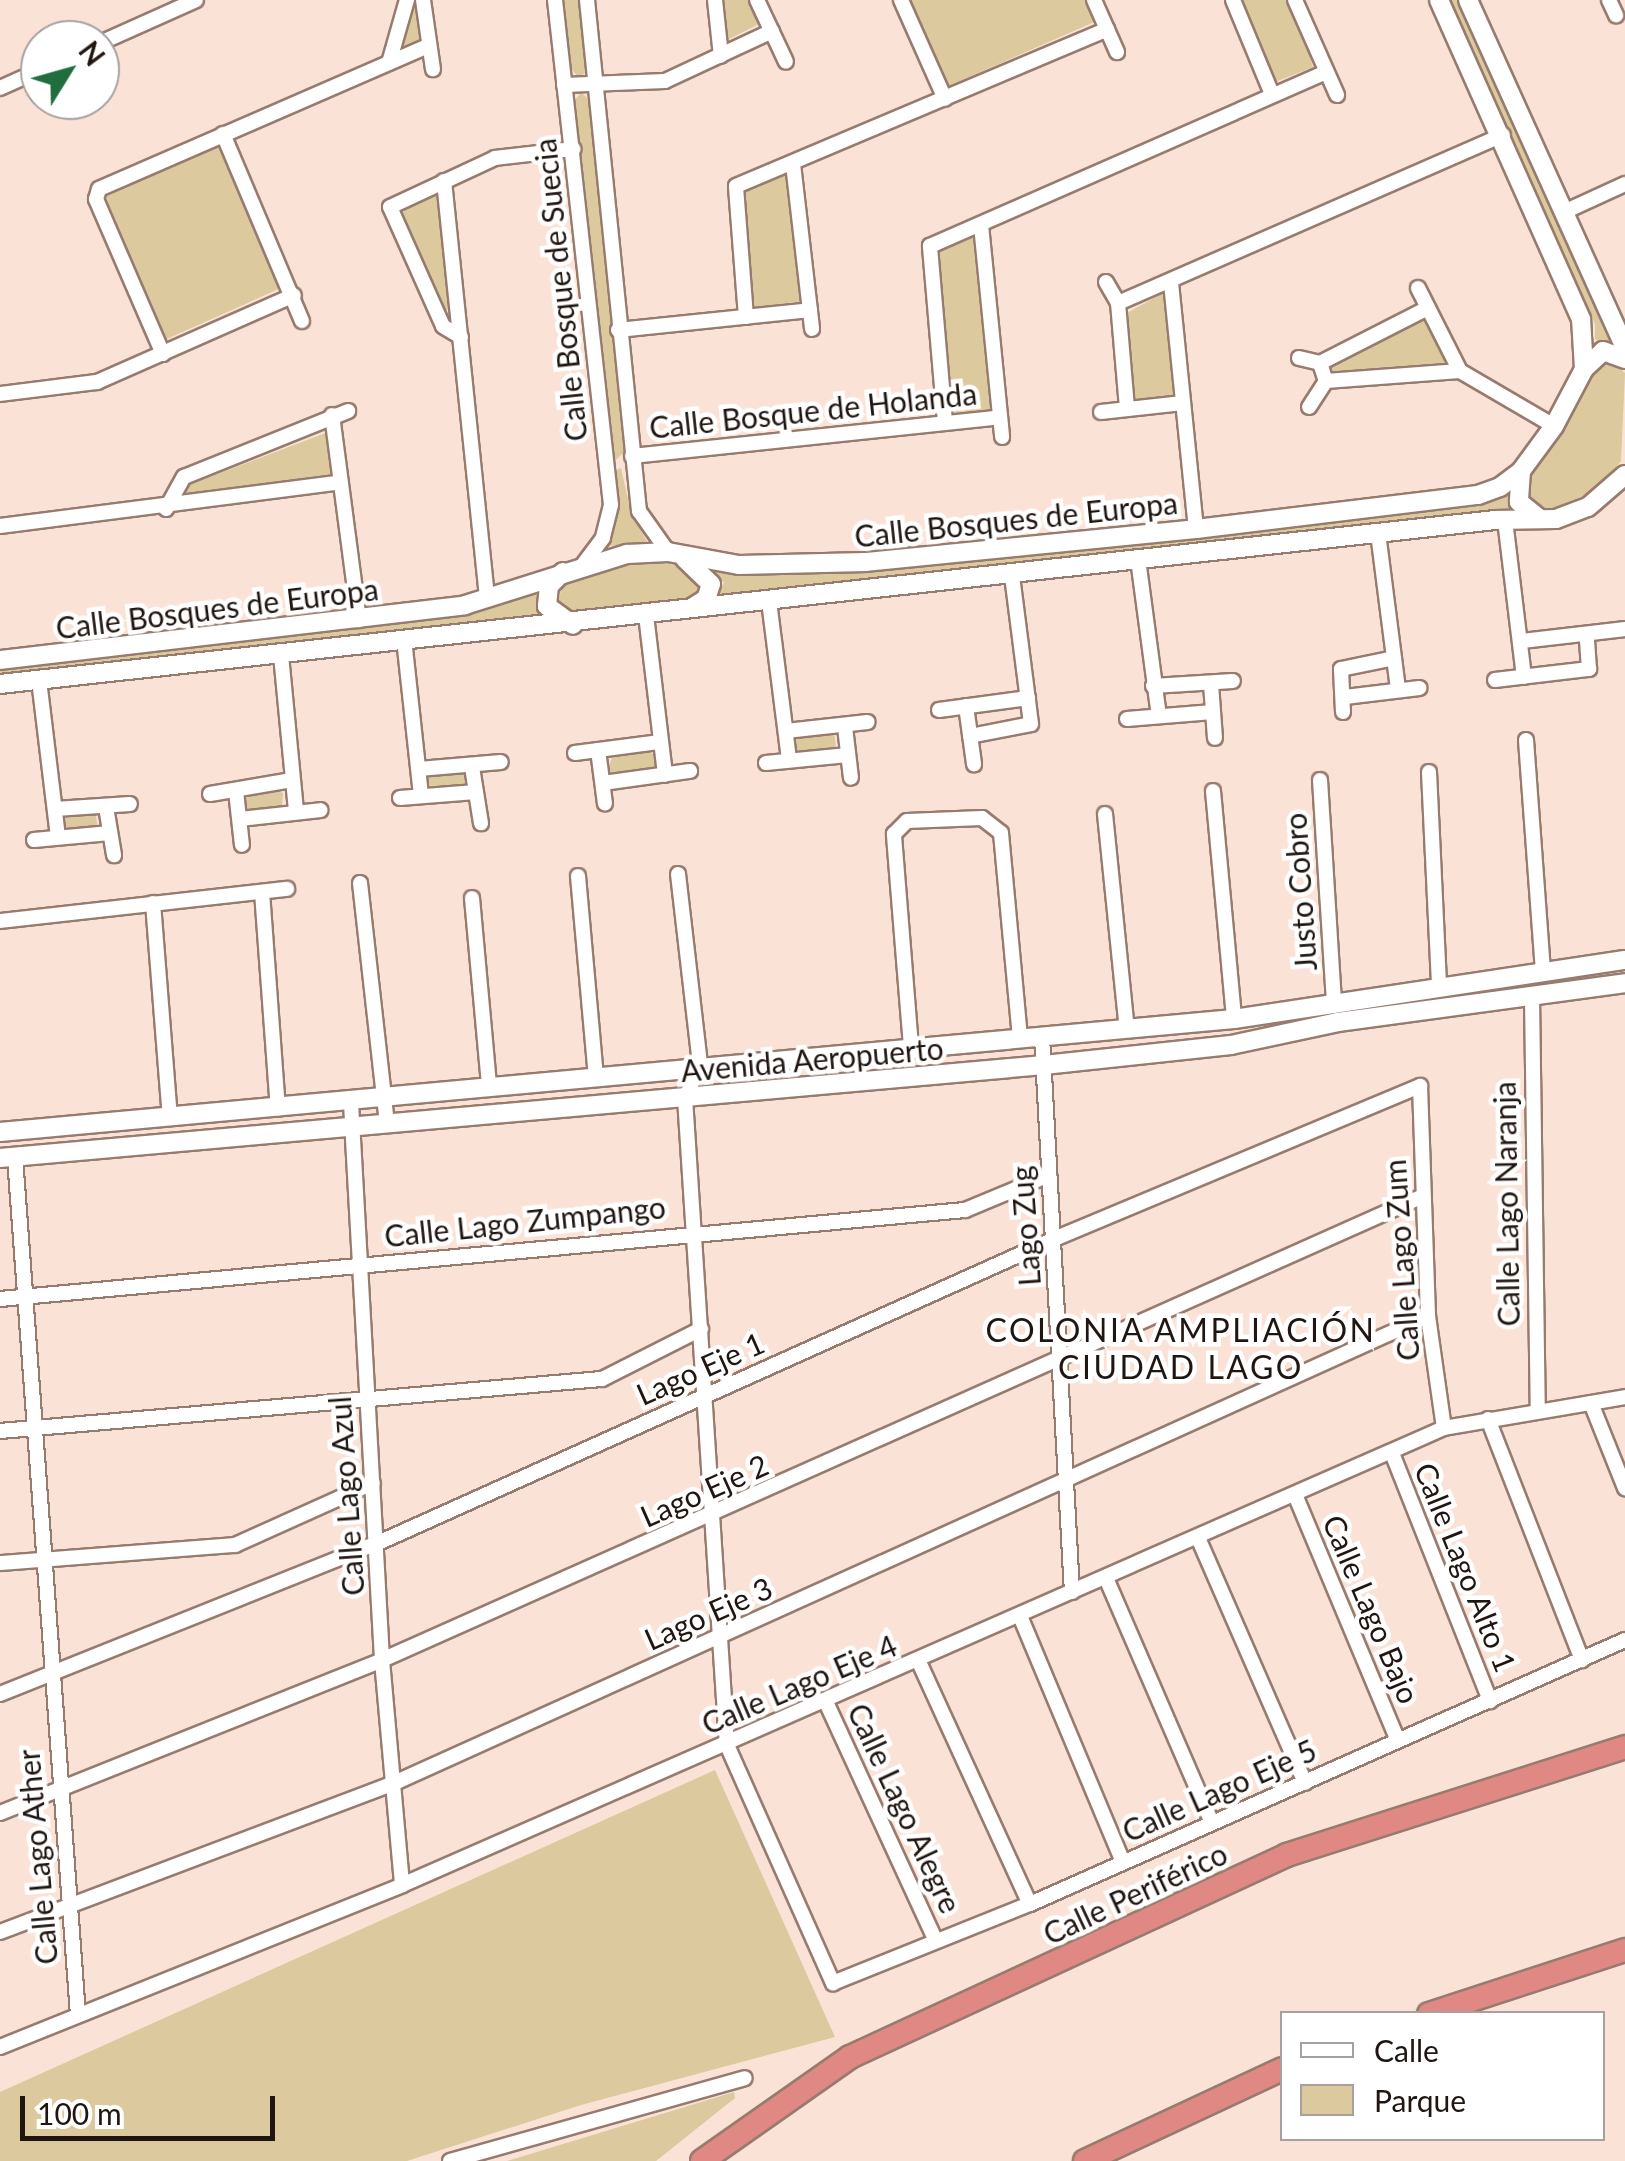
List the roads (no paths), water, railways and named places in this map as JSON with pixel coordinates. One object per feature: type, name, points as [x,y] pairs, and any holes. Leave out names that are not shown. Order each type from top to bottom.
[{"type":"highway","name":"Calle Periférico","points":[[702,2161],[850,2057],[1288,1855],[1625,1748]]},
{"type":"highway","points":[[1438,2011],[1625,1950]]},
{"type":"highway","points":[[1085,2161],[1280,2070]]},
{"type":"street","points":[[120,34],[196,0]]},
{"type":"street","points":[[389,63],[406,0]]},
{"type":"street","points":[[423,0],[425,48],[433,69]]},
{"type":"street","name":"Calle Bosque de Suecia","points":[[555,0],[611,505],[603,538],[582,566]]},
{"type":"street","name":"Calle Bosque de Suecia","points":[[587,0],[639,510],[674,554]]},
{"type":"street","points":[[715,0],[721,56]]},
{"type":"street","points":[[757,0],[786,62]]},
{"type":"street","points":[[901,0],[945,98]]},
{"type":"street","points":[[1094,0],[1117,52]]},
{"type":"street","points":[[1233,0],[1272,94]]},
{"type":"street","points":[[1295,0],[1337,94]]},
{"type":"street","points":[[1439,0],[1503,135],[1581,319],[1584,368]]},
{"type":"street","points":[[1468,0],[1564,212],[1621,324],[1625,348]]},
{"type":"street","points":[[1609,0],[1616,15]]},
{"type":"street","points":[[746,317],[736,186],[1107,29]]},
{"type":"street","points":[[564,85],[665,81],[772,31]]},
{"type":"street","points":[[163,354],[96,199],[106,181],[425,48]]},
{"type":"street","points":[[944,422],[929,248],[1326,72]]},
{"type":"street","points":[[223,134],[302,321]]},
{"type":"street","points":[[1118,302],[1171,283],[1503,135]]},
{"type":"street","points":[[461,338],[443,326],[390,207],[495,158],[573,150]]},
{"type":"street","points":[[793,164],[812,328]]},
{"type":"street","points":[[444,181],[487,598]]},
{"type":"street","points":[[1564,212],[1625,184]]},
{"type":"street","name":"Calle Bosque de Holanda","points":[[980,225],[1002,437]]},
{"type":"street","points":[[1106,282],[1118,302],[1127,408]]},
{"type":"street","points":[[1171,283],[1196,529]]},
{"type":"street","points":[[1418,288],[1460,371],[1554,426]]},
{"type":"street","points":[[0,394],[97,382],[294,295]]},
{"type":"street","points":[[1300,358],[1320,362],[1428,308]]},
{"type":"street","points":[[618,330],[810,310]]},
{"type":"street","points":[[1584,368],[1603,352],[1625,359]]},
{"type":"street","points":[[1310,407],[1326,380],[1320,362]]},
{"type":"street","name":"Calle Bosques de Europa","points":[[0,660],[359,620],[487,598],[627,554],[674,554],[794,566],[1196,529],[1478,495],[1521,472],[1554,426],[1584,368]]},
{"type":"street","points":[[1326,380],[1460,371]]},
{"type":"street","points":[[1102,412],[1184,402]]},
{"type":"street","points":[[166,509],[184,478],[348,410]]},
{"type":"street","points":[[332,415],[359,620]]},
{"type":"street","name":"Calle Bosque de Holanda","points":[[632,456],[1000,418]]},
{"type":"street","points":[[1521,472],[1519,502],[1542,520]]},
{"type":"street","name":"Calle Bosques de Europa","points":[[0,684],[281,656],[404,639],[573,625],[1378,533],[1542,520],[1588,506],[1625,475]]},
{"type":"street","points":[[0,526],[166,509],[338,482]]},
{"type":"street","points":[[1505,520],[1524,678]]},
{"type":"street","points":[[1378,533],[1398,690]]},
{"type":"street","points":[[674,554],[711,584],[706,599],[688,610]]},
{"type":"street","points":[[1138,560],[1159,716]]},
{"type":"street","points":[[563,572],[549,586],[547,606],[573,625]]},
{"type":"street","points":[[970,736],[1030,726],[1012,576]]},
{"type":"street","points":[[769,602],[789,760]]},
{"type":"street","points":[[646,615],[665,774]]},
{"type":"street","points":[[1522,641],[1587,638],[1625,629]]},
{"type":"street","points":[[1494,680],[1591,667],[1587,638]]},
{"type":"street","points":[[404,639],[420,795]]},
{"type":"street","points":[[281,656],[296,810]]},
{"type":"street","points":[[1394,658],[1340,669],[1344,705],[1418,688]]},
{"type":"street","points":[[39,680],[58,837]]},
{"type":"street","points":[[1153,686],[1233,681]]},
{"type":"street","points":[[1211,684],[1215,738]]},
{"type":"street","points":[[939,710],[1028,698]]},
{"type":"street","points":[[966,706],[974,764]]},
{"type":"street","points":[[1128,719],[1213,712]]},
{"type":"street","points":[[786,731],[868,722]]},
{"type":"street","points":[[845,727],[851,778]]},
{"type":"street","points":[[1526,740],[1543,970]]},
{"type":"street","points":[[575,753],[660,742]]},
{"type":"street","points":[[598,750],[606,804]]},
{"type":"street","points":[[766,764],[848,755]]},
{"type":"street","points":[[418,769],[501,762]]},
{"type":"street","points":[[472,766],[481,822]]},
{"type":"street","points":[[603,783],[690,770]]},
{"type":"street","points":[[1429,772],[1440,983]]},
{"type":"street","points":[[210,794],[292,780]]},
{"type":"street","name":"Justo Cobro","points":[[1320,780],[1334,1000]]},
{"type":"street","points":[[236,791],[242,844]]},
{"type":"street","points":[[1214,791],[1234,1019]]},
{"type":"street","points":[[400,798],[476,792]]},
{"type":"street","points":[[55,810],[130,804]]},
{"type":"street","points":[[106,806],[114,855]]},
{"type":"street","points":[[240,818],[321,810]]},
{"type":"street","points":[[1105,814],[1126,1029]]},
{"type":"street","points":[[911,1047],[894,834],[899,826],[982,818],[994,823],[1001,833],[1020,1038]]},
{"type":"street","points":[[34,840],[110,833]]},
{"type":"street","points":[[678,874],[700,1066],[686,1098],[727,1745]]},
{"type":"street","points":[[578,876],[596,1078]]},
{"type":"street","points":[[360,883],[387,1124]]},
{"type":"street","points":[[0,920],[286,889]]},
{"type":"street","points":[[262,892],[278,1108]]},
{"type":"street","points":[[472,898],[489,1086]]},
{"type":"street","points":[[153,903],[170,1117]]},
{"type":"street","name":"Avenida Aeropuerto","points":[[0,1132],[351,1104],[489,1086],[1234,1019],[1440,983],[1625,960]]},
{"type":"street","name":"Avenida Aeropuerto","points":[[8,1157],[1044,1066],[1231,1045],[1306,1027],[1625,983]]},
{"type":"street","name":"Calle Lago Naranja","points":[[1532,997],[1538,1411]]},
{"type":"street","points":[[1301,1006],[1306,1027]]},
{"type":"street","name":"Lago Zug","points":[[1042,1037],[1072,1592]]},
{"type":"street","name":"Calle Lago Zum","points":[[1420,1086],[1428,1316],[1444,1428]]},
{"type":"street","name":"Lago Eje 1","points":[[0,1694],[378,1542],[1054,1239],[1420,1086]]},
{"type":"street","name":"Calle Lago Azul","points":[[351,1104],[382,1660],[402,1885]]},
{"type":"street","name":"Calle Lago Ather","points":[[8,1157],[26,1297],[66,1906],[78,2014]]},
{"type":"street","name":"Calle Lago Zumpango","points":[[0,1299],[965,1210],[1049,1175]]},
{"type":"street","name":"Lago Eje 2","points":[[0,1813],[382,1660],[714,1516],[1421,1198]]},
{"type":"street","name":"Lago Eje 3","points":[[0,1932],[392,1784],[1428,1316]]},
{"type":"street","points":[[0,1431],[602,1380],[701,1329]]},
{"type":"street","name":"Calle Lago Eje 4","points":[[0,2048],[402,1885],[1199,1540],[1444,1428],[1625,1398]]},
{"type":"street","points":[[1591,1403],[1625,1488]]},
{"type":"street","points":[[1488,1419],[1582,1660]]},
{"type":"street","name":"Calle Lago Alto 1","points":[[1392,1453],[1490,1701]]},
{"type":"street","points":[[0,1564],[235,1545],[373,1483]]},
{"type":"street","name":"Calle Lago Bajo","points":[[1296,1497],[1398,1742]]},
{"type":"street","points":[[1199,1540],[1305,1783]]},
{"type":"street","points":[[1106,1578],[1212,1823]]},
{"type":"street","points":[[1020,1616],[1124,1862]]},
{"type":"street","name":"Calle Lago Eje 5","points":[[727,1745],[833,1982],[934,1937],[1030,1904],[1625,1640]]},
{"type":"street","points":[[919,1662],[1030,1904]]},
{"type":"street","name":"Calle Lago Alegre","points":[[826,1702],[934,1937]]},
{"type":"street","points":[[450,2161],[744,2078]]},
{"type":"district","name":"COLONIA AMPLIACIÓN CIUDAD LAGO","points":[[1181,1350]]}]
